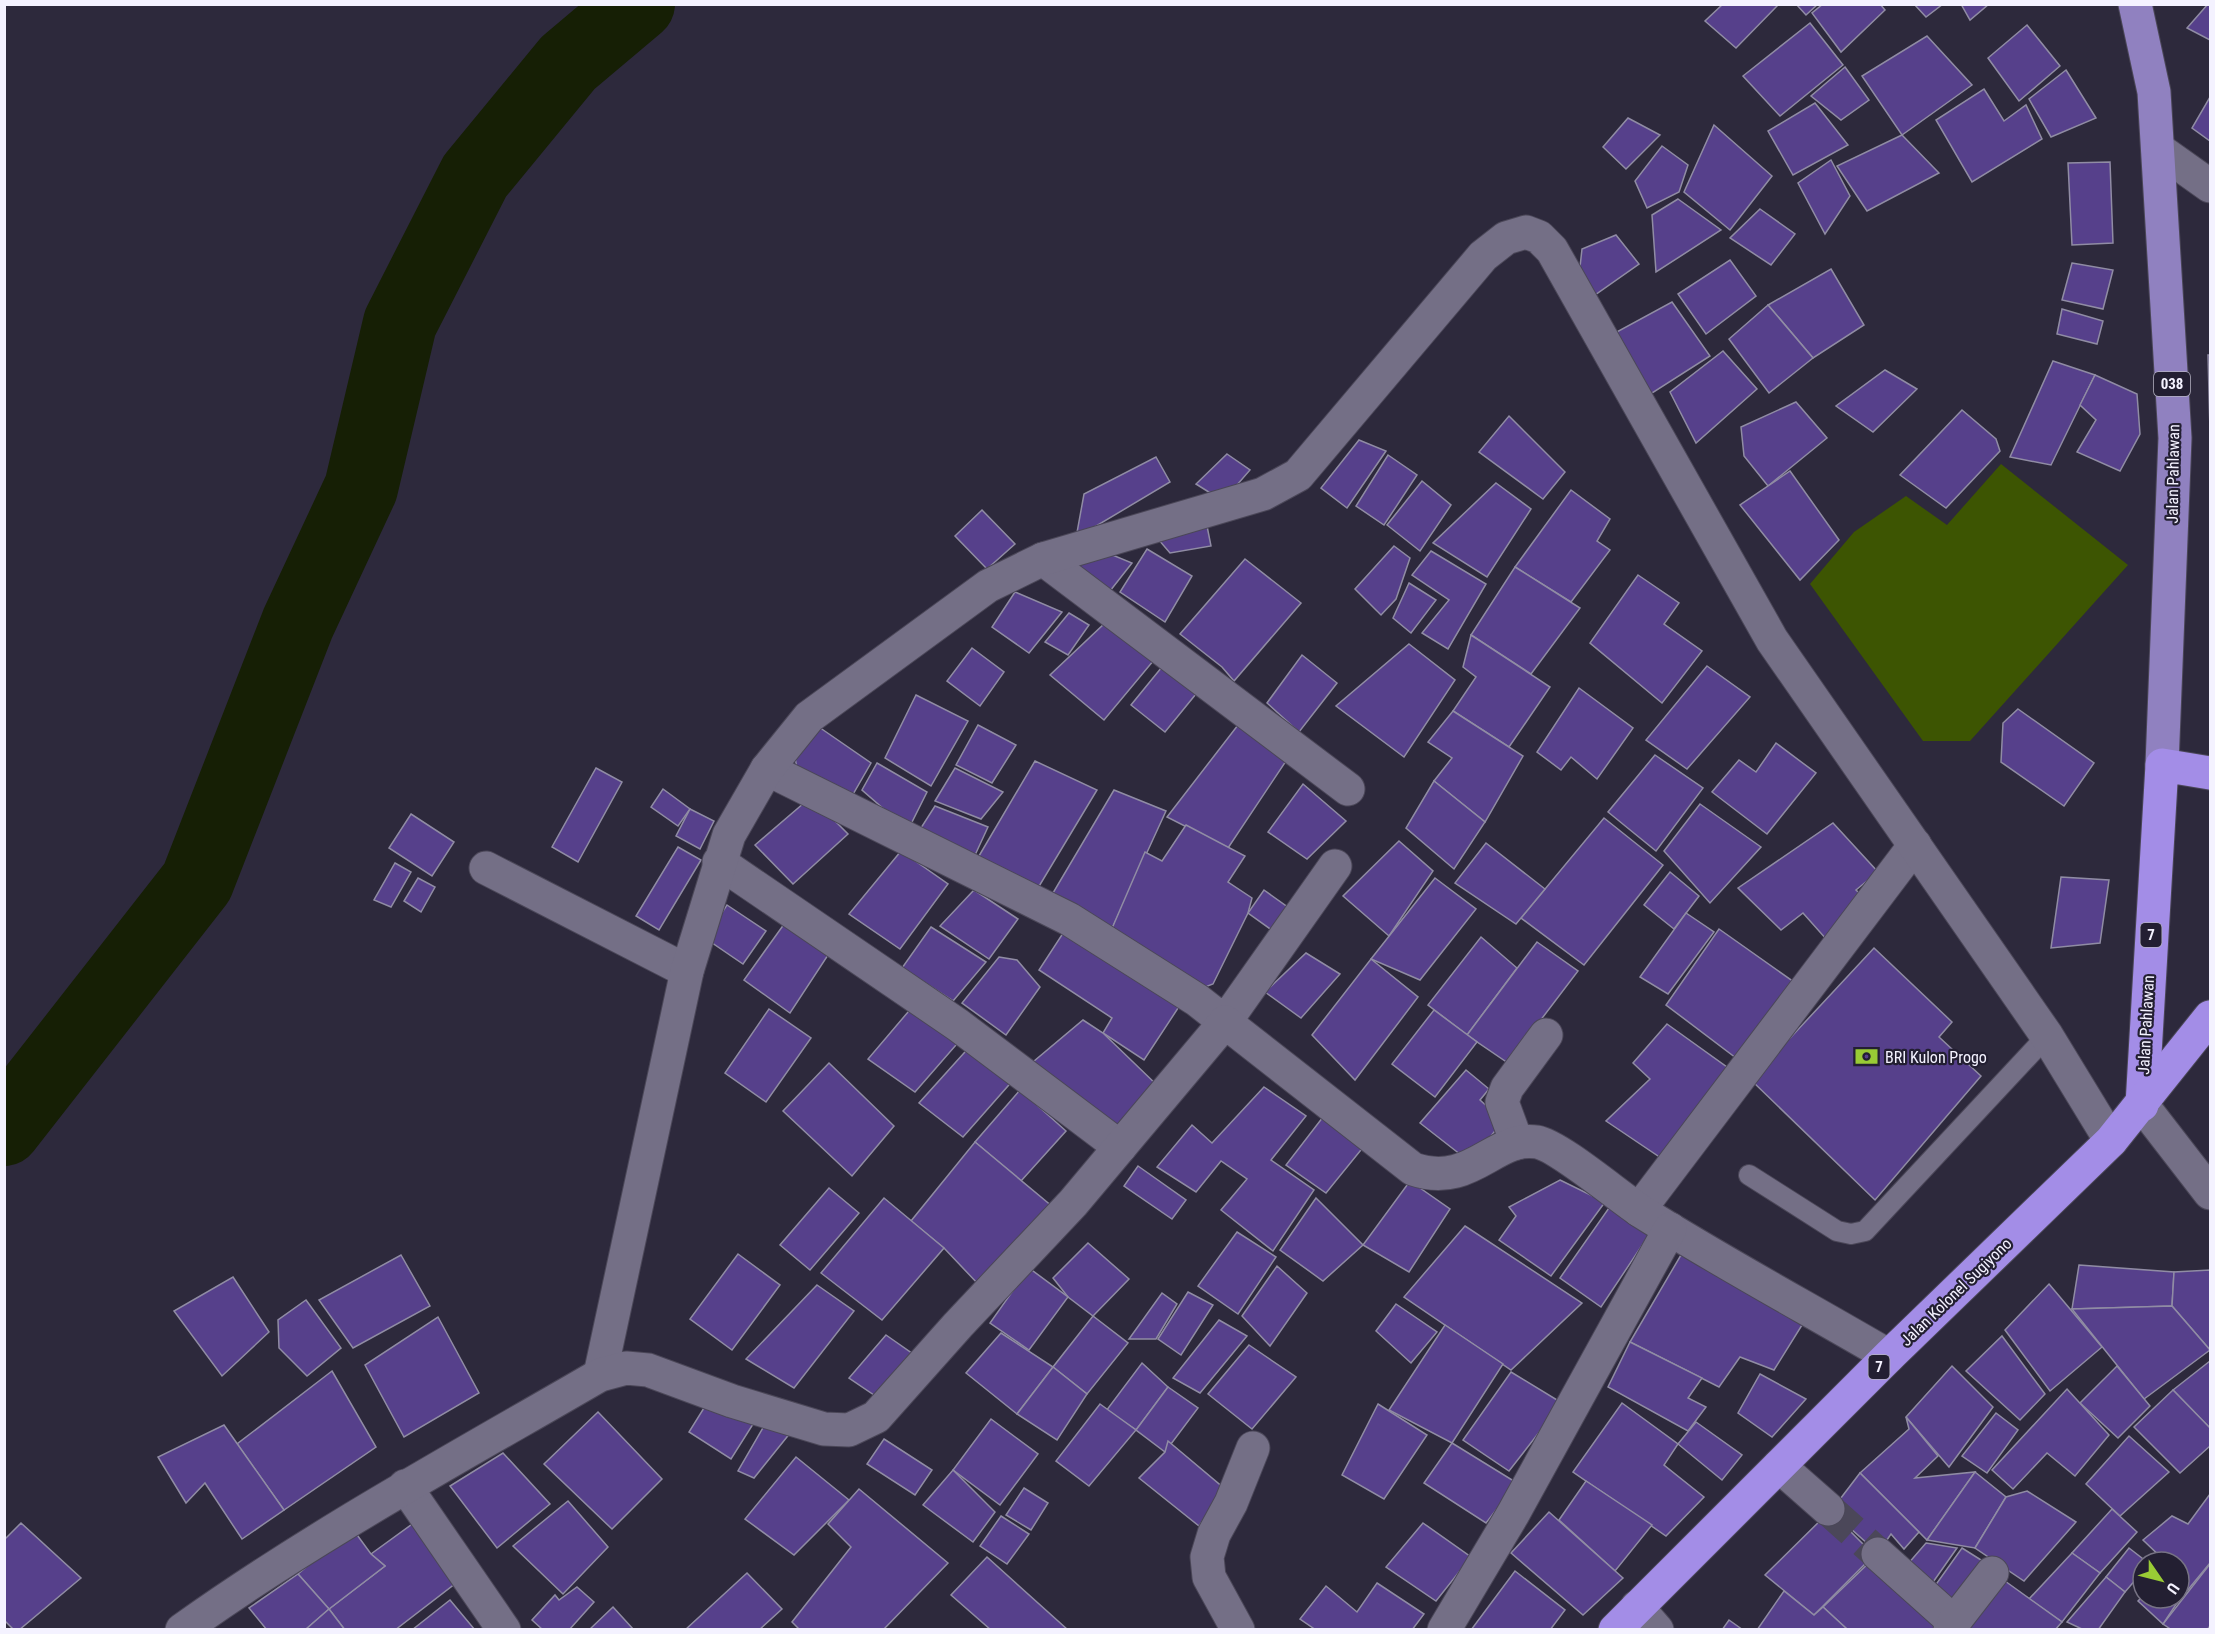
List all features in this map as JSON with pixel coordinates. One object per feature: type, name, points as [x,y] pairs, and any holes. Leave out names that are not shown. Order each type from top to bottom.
[{"type":"highway","points":[[2162,765],[2211,773]]},
{"type":"highway","name":"Jalan Pahlawan","points":[[2142,1105],[2162,765]]},
{"type":"highway","name":"7","points":[[2142,1105],[2211,1017]]},
{"type":"highway","name":"Jalan Kolonel Sugiyono","points":[[1637,1622],[1779,1466],[2111,1141],[2142,1105]]},
{"type":"main road","name":"Jalan Pahlawan","points":[[2135,4],[2154,92],[2175,438],[2162,765]]},
{"type":"street","points":[[2158,149],[2211,186]]},
{"type":"street","points":[[600,1375],[687,971],[719,862],[729,834],[767,769],[809,717],[988,586],[1043,559],[1263,494],[1298,475],[1483,256],[1506,238],[1526,232],[1539,237],[1552,250],[1772,640],[2047,1036],[2111,1141]]},
{"type":"street","points":[[1043,559],[1348,789]]},
{"type":"street","points":[[767,769],[1069,919],[1149,972],[1197,1000],[1413,1169],[1432,1176],[1454,1174],[1518,1143],[1538,1142],[1562,1155],[1671,1229],[1889,1356]]},
{"type":"street","points":[[1640,1210],[1915,845]]},
{"type":"street","points":[[719,862],[958,1025],[1120,1147]]},
{"type":"street","points":[[182,1629],[241,1588],[405,1486],[600,1375],[626,1368],[648,1370],[732,1401],[812,1426],[849,1430],[876,1417],[1073,1203],[1225,1022],[1335,866]]},
{"type":"street","points":[[486,868],[687,971]]},
{"type":"street","points":[[1518,1143],[1502,1102],[1507,1088],[1546,1035]]},
{"type":"street","points":[[2142,1105],[2211,1193]]},
{"type":"street","points":[[1444,1629],[1513,1514],[1671,1229]]},
{"type":"street","points":[[1238,1629],[1209,1577],[1207,1557],[1214,1534],[1231,1503],[1253,1448]]},
{"type":"street","points":[[1779,1466],[1828,1509]]},
{"type":"street","points":[[405,1486],[504,1629]]},
{"type":"street","points":[[1878,1554],[1952,1626],[1992,1573]]},
{"type":"lane","points":[[1749,1175],[1837,1231],[1851,1234],[1865,1232],[2047,1036]]},
{"type":"green space","points":[[2001,464],[2128,565],[1970,741],[1923,741],[1810,584],[1854,532],[1906,496],[1947,525]]},
{"type":"building","points":[[1723,4],[1779,4],[1736,48],[1705,21]]},
{"type":"building","points":[[1796,4],[1818,4],[1806,15]]},
{"type":"building","points":[[1823,4],[1880,4],[1885,10],[1841,52],[1812,13]]},
{"type":"building","points":[[1914,4],[1943,4],[1926,17]]},
{"type":"building","points":[[1961,4],[1989,4],[1970,20]]},
{"type":"building","points":[[2210,4],[2210,40],[2187,28]]},
{"type":"building","points":[[1810,23],[1843,65],[1780,116],[1743,76]]},
{"type":"building","points":[[2027,25],[2060,66],[2019,101],[1988,58]]},
{"type":"building","points":[[1927,36],[1972,85],[1902,135],[1862,76]]},
{"type":"building","points":[[1845,67],[1869,100],[1841,120],[1811,96]]},
{"type":"building","points":[[2066,70],[2096,118],[2051,137],[2029,99]]},
{"type":"building","points":[[1984,89],[2004,121],[2026,105],[2042,139],[1972,182],[1936,120]]},
{"type":"building","points":[[2210,97],[2210,141],[2192,128]]},
{"type":"building","points":[[1815,103],[1848,145],[1793,175],[1768,131]]},
{"type":"building","points":[[1628,118],[1660,135],[1626,169],[1603,147]]},
{"type":"building","points":[[1714,125],[1772,176],[1730,230],[1684,192]]},
{"type":"building","points":[[1902,135],[1939,173],[1867,211],[1837,166]]},
{"type":"building","points":[[1662,146],[1688,165],[1679,192],[1647,208],[1635,181]]},
{"type":"building","points":[[1831,160],[1850,196],[1825,234],[1798,183]]},
{"type":"building","points":[[2110,162],[2113,243],[2072,245],[2068,163]]},
{"type":"building","points":[[1678,199],[1721,230],[1656,272],[1652,215]]},
{"type":"building","points":[[1760,209],[1795,234],[1771,265],[1730,238]]},
{"type":"building","points":[[1616,235],[1639,264],[1592,297],[1580,267],[1582,249]]},
{"type":"building","points":[[1730,260],[1756,296],[1706,334],[1678,294]]},
{"type":"building","points":[[2072,263],[2113,270],[2103,309],[2062,300]]},
{"type":"building","points":[[1831,269],[1864,325],[1813,358],[1768,305]]},
{"type":"building","points":[[1672,302],[1710,356],[1649,395],[1613,334]]},
{"type":"building","points":[[1768,305],[1813,358],[1769,393],[1729,339]]},
{"type":"building","points":[[2062,309],[2103,321],[2097,344],[2057,334]]},
{"type":"building","points":[[1723,351],[1757,389],[1696,443],[1670,392]]},
{"type":"building","points":[[2208,355],[2210,355],[2210,431]]},
{"type":"building","points":[[2053,361],[2095,375],[2051,465],[2010,457]]},
{"type":"building","points":[[1885,370],[1917,389],[1873,432],[1836,406]]},
{"type":"building","points":[[2095,375],[2137,394],[2140,434],[2120,471],[2077,452],[2096,420],[2080,405]]},
{"type":"building","points":[[1796,402],[1827,438],[1768,486],[1744,456],[1741,427]]},
{"type":"building","points":[[1962,410],[1996,439],[2000,451],[1946,508],[1900,475]]},
{"type":"building","points":[[1509,416],[1565,472],[1543,499],[1479,452]]},
{"type":"building","points":[[1359,440],[1386,451],[1347,508],[1321,488]]},
{"type":"building","points":[[1227,454],[1250,470],[1223,501],[1196,484]]},
{"type":"building","points":[[1388,455],[1417,475],[1384,525],[1356,506]]},
{"type":"building","points":[[1156,457],[1170,482],[1076,538],[1084,494]]},
{"type":"building","points":[[1790,471],[1839,540],[1800,580],[1740,505]]},
{"type":"building","points":[[1422,481],[1451,505],[1420,551],[1387,525]]},
{"type":"building","points":[[1496,483],[1531,509],[1487,577],[1433,543]]},
{"type":"building","points":[[1571,490],[1610,519],[1597,541],[1610,550],[1571,602],[1515,567]]},
{"type":"building","points":[[982,510],[1015,544],[987,569],[955,536]]},
{"type":"building","points":[[1205,516],[1211,546],[1170,553],[1152,532]]},
{"type":"building","points":[[1394,546],[1410,558],[1396,599],[1381,615],[1355,589]]},
{"type":"building","points":[[1093,547],[1132,563],[1110,591],[1076,570]]},
{"type":"building","points":[[1147,549],[1192,576],[1165,622],[1120,592]]},
{"type":"building","points":[[1431,551],[1486,584],[1448,649],[1422,633],[1449,600],[1412,575]]},
{"type":"building","points":[[1245,559],[1301,603],[1234,681],[1222,667],[1180,634]]},
{"type":"building","points":[[1515,567],[1580,608],[1531,674],[1471,635]]},
{"type":"building","points":[[1638,575],[1679,603],[1664,624],[1702,651],[1662,703],[1590,643]]},
{"type":"building","points":[[1409,583],[1436,600],[1411,633],[1393,618]]},
{"type":"building","points":[[1015,592],[1062,612],[1029,653],[992,627]]},
{"type":"building","points":[[1069,613],[1089,625],[1068,655],[1045,642]]},
{"type":"building","points":[[1104,624],[1159,654],[1104,720],[1050,675]]},
{"type":"building","points":[[1471,635],[1550,687],[1509,747],[1453,711],[1476,677],[1463,667]]},
{"type":"building","points":[[1409,644],[1455,680],[1404,757],[1336,706]]},
{"type":"building","points":[[972,648],[1004,672],[980,706],[947,681]]},
{"type":"building","points":[[1302,655],[1337,683],[1299,732],[1267,703]]},
{"type":"building","points":[[1166,662],[1200,689],[1165,732],[1131,705]]},
{"type":"building","points":[[1707,666],[1750,697],[1687,769],[1646,740]]},
{"type":"building","points":[[1579,688],[1633,728],[1597,779],[1571,757],[1561,770],[1537,752]]},
{"type":"building","points":[[916,695],[968,721],[931,786],[885,758]]},
{"type":"building","points":[[2018,709],[2094,763],[2064,806],[2001,762],[2003,723]]},
{"type":"building","points":[[1453,711],[1523,756],[1485,822],[1434,781],[1452,758],[1428,742]]},
{"type":"building","points":[[816,725],[871,763],[852,796],[798,775],[795,757]]},
{"type":"building","points":[[978,725],[1016,745],[992,783],[956,765]]},
{"type":"building","points":[[1238,725],[1288,758],[1228,848],[1167,817]]},
{"type":"building","points":[[1776,743],[1816,773],[1767,834],[1712,792],[1739,760],[1756,772]]},
{"type":"building","points":[[1655,755],[1703,788],[1656,851],[1608,812]]},
{"type":"building","points":[[1035,761],[1097,790],[1038,888],[976,861]]},
{"type":"building","points":[[877,763],[927,792],[908,830],[862,790]]},
{"type":"building","points":[[596,768],[622,782],[578,862],[552,847]]},
{"type":"building","points":[[955,768],[1003,792],[981,819],[935,801]]},
{"type":"building","points":[[1434,781],[1485,822],[1454,869],[1406,828]]},
{"type":"building","points":[[1303,784],[1346,821],[1307,859],[1268,832]]},
{"type":"building","points":[[663,789],[690,809],[678,826],[651,807]]},
{"type":"building","points":[[1114,790],[1166,811],[1110,933],[1050,898]]},
{"type":"building","points":[[811,797],[848,834],[793,884],[755,845]]},
{"type":"building","points":[[1700,804],[1761,847],[1710,903],[1664,851]]},
{"type":"building","points":[[935,806],[988,827],[970,866],[919,831]]},
{"type":"building","points":[[690,809],[714,821],[700,849],[676,836]]},
{"type":"building","points":[[411,814],[454,842],[432,876],[389,848]]},
{"type":"building","points":[[1604,818],[1663,865],[1584,965],[1521,918]]},
{"type":"building","points":[[1833,823],[1878,872],[1856,890],[1870,903],[1827,940],[1803,913],[1781,930],[1738,888]]},
{"type":"building","points":[[1186,825],[1245,856],[1228,882],[1252,898],[1248,913],[1213,984],[1192,992],[1110,933],[1145,852],[1162,861]]},
{"type":"building","points":[[1399,841],[1433,871],[1389,936],[1343,896]]},
{"type":"building","points":[[1486,843],[1545,889],[1516,924],[1455,883]]},
{"type":"building","points":[[678,847],[701,860],[659,930],[636,916]]},
{"type":"building","points":[[901,851],[948,884],[900,949],[849,914]]},
{"type":"building","points":[[395,863],[411,872],[391,907],[374,900]]},
{"type":"building","points":[[1670,872],[1699,896],[1674,929],[1644,905]]},
{"type":"building","points":[[2061,877],[2109,880],[2100,943],[2051,948]]},
{"type":"building","points":[[418,878],[435,887],[421,912],[404,901]]},
{"type":"building","points":[[1435,878],[1476,909],[1420,980],[1371,959]]},
{"type":"building","points":[[974,890],[1018,919],[989,959],[940,926]]},
{"type":"building","points":[[1264,890],[1289,908],[1273,931],[1248,913]]},
{"type":"building","points":[[727,905],[766,931],[743,964],[705,938]]},
{"type":"building","points":[[1686,913],[1714,932],[1668,994],[1640,977]]},
{"type":"building","points":[[787,920],[832,949],[790,1013],[744,980]]},
{"type":"building","points":[[1069,924],[1184,999],[1144,1060],[1103,1033],[1112,1018],[1039,970]]},
{"type":"building","points":[[931,927],[986,962],[953,1001],[902,968]]},
{"type":"building","points":[[1719,929],[1801,987],[1740,1061],[1666,1005]]},
{"type":"building","points":[[1481,937],[1517,968],[1467,1035],[1428,1005]]},
{"type":"building","points":[[1537,942],[1578,971],[1508,1063],[1467,1035]]},
{"type":"building","name":"BRI Kulon Progo","points":[[1874,948],[1952,1022],[1939,1037],[1981,1076],[1875,1200],[1751,1080]]},
{"type":"building","points":[[1306,953],[1340,974],[1301,1018],[1265,992]]},
{"type":"building","points":[[999,957],[1017,960],[1040,987],[1006,1035],[962,1003]]},
{"type":"building","points":[[1371,959],[1418,997],[1355,1080],[1312,1035]]},
{"type":"building","points":[[914,1005],[963,1037],[915,1092],[868,1059]]},
{"type":"building","points":[[769,1009],[811,1038],[766,1102],[725,1073]]},
{"type":"building","points":[[1434,1010],[1477,1042],[1435,1097],[1392,1064]]},
{"type":"building","points":[[1083,1020],[1103,1033],[1161,1089],[1115,1139],[1027,1067]]},
{"type":"building","points":[[1667,1024],[1738,1075],[1667,1162],[1606,1121],[1650,1079],[1633,1063]]},
{"type":"building","points":[[973,1043],[1015,1078],[963,1137],[919,1103]]},
{"type":"building","points":[[829,1063],[894,1126],[852,1176],[783,1111]]},
{"type":"building","points":[[1466,1070],[1489,1089],[1480,1100],[1503,1121],[1470,1162],[1420,1123]]},
{"type":"building","points":[[1264,1087],[1306,1116],[1271,1160],[1314,1190],[1273,1251],[1221,1210],[1247,1179],[1221,1161],[1196,1192],[1157,1167],[1192,1125],[1212,1143]]},
{"type":"building","points":[[1020,1090],[1066,1131],[1021,1181],[975,1142]]},
{"type":"building","points":[[1323,1117],[1365,1145],[1326,1193],[1286,1165]]},
{"type":"building","points":[[975,1142],[1053,1207],[979,1285],[944,1248],[911,1221]]},
{"type":"building","points":[[1138,1166],[1186,1200],[1172,1219],[1124,1186]]},
{"type":"building","points":[[1560,1180],[1605,1202],[1551,1276],[1499,1240],[1516,1216],[1509,1207]]},
{"type":"building","points":[[1410,1181],[1450,1209],[1409,1272],[1363,1245]]},
{"type":"building","points":[[829,1188],[859,1213],[810,1270],[780,1245]]},
{"type":"building","points":[[884,1198],[944,1248],[882,1320],[821,1273]]},
{"type":"building","points":[[1316,1198],[1363,1245],[1323,1281],[1280,1250]]},
{"type":"building","points":[[1611,1205],[1649,1235],[1601,1307],[1560,1278]]},
{"type":"building","points":[[1465,1226],[1582,1303],[1511,1370],[1404,1297]]},
{"type":"building","points":[[1237,1232],[1276,1257],[1238,1314],[1198,1286]]},
{"type":"building","points":[[1088,1243],[1129,1279],[1093,1316],[1068,1297],[1053,1278]]},
{"type":"building","points":[[738,1254],[780,1285],[732,1350],[690,1319]]},
{"type":"building","points":[[401,1255],[430,1306],[353,1348],[319,1300]]},
{"type":"building","points":[[1681,1255],[1807,1317],[1774,1370],[1740,1357],[1719,1387],[1630,1342]]},
{"type":"building","points":[[2079,1265],[2174,1272],[2172,1306],[2072,1309]]},
{"type":"building","points":[[1277,1266],[1307,1293],[1270,1346],[1242,1316]]},
{"type":"building","points":[[1029,1268],[1068,1297],[1029,1350],[990,1323]]},
{"type":"building","points":[[2210,1270],[2210,1350],[2172,1306],[2174,1272]]},
{"type":"building","points":[[233,1277],[269,1332],[222,1376],[174,1311]]},
{"type":"building","points":[[2049,1284],[2102,1347],[2050,1391],[2005,1330]]},
{"type":"building","points":[[817,1285],[854,1311],[794,1388],[746,1359]]},
{"type":"building","points":[[1188,1292],[1213,1305],[1181,1355],[1158,1339]]},
{"type":"building","points":[[1162,1293],[1177,1304],[1156,1339],[1129,1339]]},
{"type":"building","points":[[306,1300],[341,1348],[307,1376],[279,1348],[278,1320]]},
{"type":"building","points":[[1396,1304],[1437,1332],[1411,1363],[1376,1331]]},
{"type":"building","points":[[2172,1306],[2210,1350],[2144,1399],[2072,1309]]},
{"type":"building","points":[[1093,1316],[1128,1343],[1087,1394],[1053,1367]]},
{"type":"building","points":[[438,1317],[479,1393],[404,1437],[365,1365]]},
{"type":"building","points":[[1219,1320],[1247,1336],[1200,1393],[1173,1378]]},
{"type":"building","points":[[1445,1325],[1503,1364],[1452,1443],[1389,1410]]},
{"type":"building","points":[[1001,1333],[1053,1367],[1017,1414],[966,1373]]},
{"type":"building","points":[[886,1335],[913,1354],[877,1397],[849,1378]]},
{"type":"building","points":[[2002,1336],[2045,1394],[2020,1420],[1966,1371]]},
{"type":"building","points":[[1630,1342],[1702,1378],[1688,1398],[1706,1407],[1688,1431],[1608,1387]]},
{"type":"building","points":[[1249,1345],[1296,1377],[1252,1429],[1208,1394]]},
{"type":"building","points":[[2210,1361],[2210,1428],[2173,1390]]},
{"type":"building","points":[[1142,1363],[1168,1387],[1136,1430],[1106,1411]]},
{"type":"building","points":[[1952,1366],[1993,1407],[1949,1467],[1906,1417]]},
{"type":"building","points":[[2117,1366],[2150,1406],[2118,1438],[2080,1403]]},
{"type":"building","points":[[1053,1367],[1087,1394],[1057,1440],[1017,1414]]},
{"type":"building","points":[[332,1371],[376,1447],[284,1510],[237,1444]]},
{"type":"building","points":[[1511,1372],[1562,1403],[1509,1471],[1463,1440]]},
{"type":"building","points":[[1760,1374],[1806,1399],[1772,1437],[1738,1413]]},
{"type":"building","points":[[1168,1387],[1198,1408],[1165,1452],[1136,1430]]},
{"type":"building","points":[[2067,1389],[2109,1435],[2075,1476],[2047,1453],[2013,1489],[1992,1470]]},
{"type":"building","points":[[2173,1390],[2210,1428],[2210,1446],[2180,1473],[2134,1427]]},
{"type":"building","points":[[712,1395],[755,1421],[731,1459],[689,1432]]},
{"type":"building","points":[[1622,1403],[1678,1444],[1664,1465],[1704,1497],[1666,1536],[1573,1472]]},
{"type":"building","points":[[1100,1404],[1136,1430],[1089,1486],[1056,1461]]},
{"type":"building","points":[[1378,1404],[1427,1435],[1384,1499],[1342,1475]]},
{"type":"building","points":[[598,1412],[662,1479],[612,1529],[544,1464]]},
{"type":"building","points":[[1996,1413],[2018,1430],[1987,1473],[1962,1456]]},
{"type":"building","points":[[1906,1417],[1938,1456],[1915,1478],[1975,1472],[1927,1540],[1860,1473],[1909,1429]]},
{"type":"building","points":[[768,1419],[791,1432],[754,1478],[738,1471]]},
{"type":"building","points":[[991,1419],[1038,1454],[1000,1505],[953,1470]]},
{"type":"building","points":[[1696,1422],[1742,1455],[1722,1480],[1678,1444]]},
{"type":"building","points":[[224,1425],[284,1510],[242,1539],[205,1483],[186,1503],[158,1457]]},
{"type":"building","points":[[2129,1436],[2169,1472],[2120,1516],[2086,1484]]},
{"type":"building","points":[[884,1439],[932,1470],[915,1495],[867,1464]]},
{"type":"building","points":[[1168,1441],[1225,1489],[1199,1526],[1139,1478],[1165,1452]]},
{"type":"building","points":[[1452,1443],[1517,1483],[1486,1523],[1424,1483]]},
{"type":"building","points":[[503,1453],[550,1504],[497,1548],[450,1486]]},
{"type":"building","points":[[796,1457],[849,1500],[794,1555],[745,1519]]},
{"type":"building","points":[[953,1470],[995,1512],[973,1542],[923,1505]]},
{"type":"building","points":[[1975,1472],[2006,1497],[1975,1548],[1927,1540]]},
{"type":"building","points":[[1860,1473],[1919,1532],[1904,1549],[1891,1534],[1878,1553],[1831,1511]]},
{"type":"building","points":[[1586,1481],[1652,1525],[1615,1571],[1559,1520]]},
{"type":"building","points":[[1024,1488],[1048,1503],[1031,1530],[1006,1515]]},
{"type":"building","points":[[859,1489],[948,1563],[883,1630],[800,1630],[792,1622],[851,1547],[828,1524]]},
{"type":"building","points":[[2027,1491],[2076,1522],[2024,1581],[1975,1548],[2006,1497]]},
{"type":"building","points":[[2210,1494],[2210,1563],[2191,1586],[2191,1550],[2153,1550],[2143,1540],[2172,1516],[2188,1524]]},
{"type":"building","points":[[568,1501],[608,1547],[563,1594],[513,1546]]},
{"type":"building","points":[[2112,1509],[2137,1532],[2100,1573],[2072,1553]]},
{"type":"building","points":[[1830,1511],[1874,1555],[1814,1615],[1765,1575]]},
{"type":"building","points":[[1549,1512],[1623,1578],[1583,1615],[1511,1553]]},
{"type":"building","points":[[1001,1516],[1029,1534],[1007,1564],[980,1546]]},
{"type":"building","points":[[415,1522],[456,1583],[395,1630],[345,1630],[329,1609],[385,1566],[371,1554]]},
{"type":"building","points":[[21,1523],[81,1578],[19,1630],[14,1630],[4,1620],[4,1540]]},
{"type":"building","points":[[1423,1523],[1471,1557],[1436,1601],[1386,1567]]},
{"type":"building","points":[[352,1528],[371,1554],[385,1566],[329,1609],[298,1574]]},
{"type":"building","points":[[1926,1543],[1957,1548],[1924,1595],[1901,1572]]},
{"type":"building","points":[[1962,1548],[1989,1565],[1955,1617],[1927,1597]]},
{"type":"building","points":[[2129,1548],[2132,1550],[2131,1585],[2125,1592],[2106,1577]]},
{"type":"building","points":[[2072,1553],[2100,1573],[2062,1622],[2029,1599]]},
{"type":"building","points":[[987,1557],[1068,1630],[991,1630],[951,1595]]},
{"type":"building","points":[[1875,1557],[1943,1630],[1848,1630],[1823,1607]]},
{"type":"building","points":[[2210,1564],[2210,1626],[2207,1630],[2172,1630],[2163,1624],[2174,1610],[2191,1610],[2191,1588]]},
{"type":"building","points":[[1515,1571],[1565,1610],[1550,1630],[1471,1630]]},
{"type":"building","points":[[747,1573],[782,1609],[759,1630],[685,1630]]},
{"type":"building","points":[[298,1574],[329,1609],[305,1630],[267,1630],[249,1608]]},
{"type":"building","points":[[2106,1577],[2125,1592],[2098,1630],[2084,1630],[2067,1622]]},
{"type":"building","points":[[2005,1581],[2062,1622],[2055,1630],[1966,1630]]},
{"type":"building","points":[[1377,1583],[1424,1614],[1412,1630],[1316,1630],[1300,1619],[1326,1586],[1357,1612]]},
{"type":"building","points":[[577,1587],[594,1602],[569,1630],[543,1630],[532,1620],[555,1595],[559,1600]]},
{"type":"building","points":[[1784,1591],[1814,1615],[1823,1607],[1848,1630],[1757,1630]]},
{"type":"building","points":[[450,1600],[475,1630],[412,1630]]},
{"type":"building","points":[[613,1607],[634,1630],[589,1630]]},
{"type":"building","points":[[329,1609],[345,1630],[305,1630]]},
{"type":"building","points":[[2148,1610],[2172,1610],[2163,1624]]},
{"type":"building","points":[[1729,1620],[1743,1630],[1722,1630]]},
{"type":"waterway","points":[[4,1129],[197,882],[298,623],[361,488],[400,323],[475,176],[568,63],[638,4]]},
{"type":"tunnel","points":[[1828,1509],[1878,1554]]},
{"type":"place","name":"BRI Kulon Progo","points":[[1867,1057]]}]
